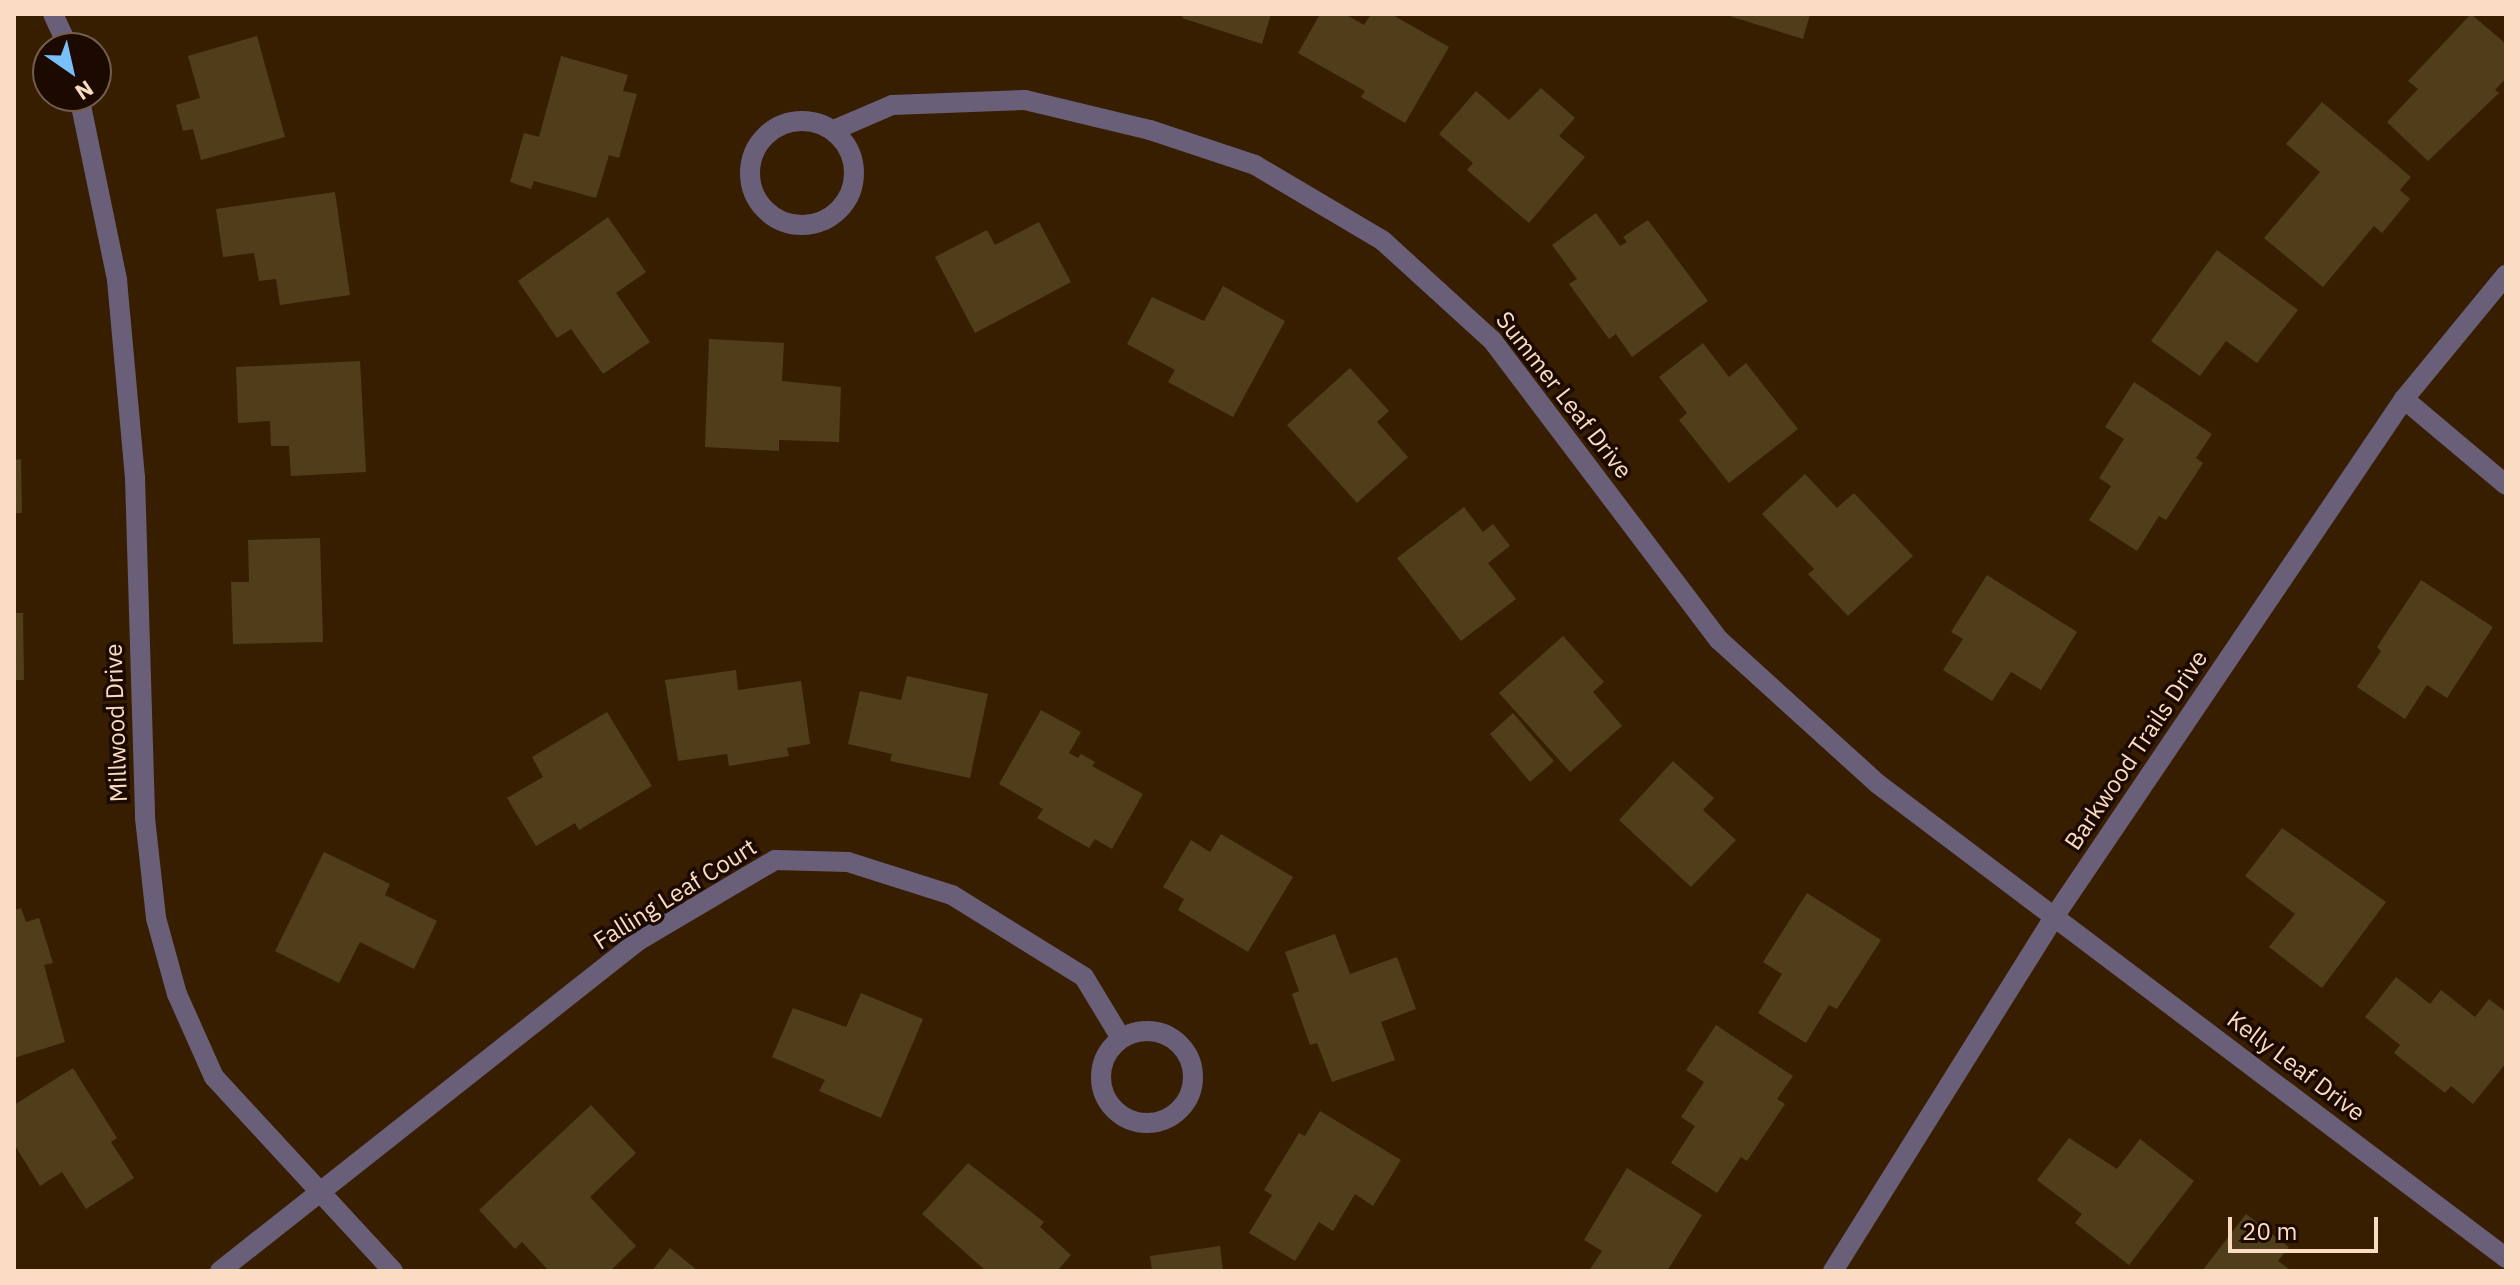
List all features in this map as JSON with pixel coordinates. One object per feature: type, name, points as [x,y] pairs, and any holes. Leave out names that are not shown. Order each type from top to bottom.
[{"type":"street","name":"Summer Leaf Drive","points":[[834,130],[892,105],[1025,100],[1150,130],[1255,165],[1370,232],[1492,340],[1718,639],[1878,784],[2054,917]]},
{"type":"street","name":"Millwood Drive","points":[[82,112],[117,280],[135,477],[145,818],[156,918],[177,994],[214,1077],[317,1194],[393,1271]]},
{"type":"street","points":[[801,120],[834,130],[847,144],[855,177],[840,210],[826,220],[793,225],[763,209],[754,195],[750,162],[768,133],[801,120]]},
{"type":"street","name":"Barkwood Trails Drive","points":[[1833,1271],[2054,917],[2404,399],[2506,275]]},
{"type":"street","points":[[2404,399],[2506,485]]},
{"type":"street","name":"Falling Leaf Court","points":[[220,1271],[638,941],[775,860],[848,862],[952,895],[1084,977],[1121,1038]]},
{"type":"street","name":"Kelly Leaf Drive","points":[[2054,917],[2506,1258]]},
{"type":"street","points":[[1145,1030],[1162,1032],[1187,1052],[1194,1082],[1180,1110],[1152,1123],[1138,1123],[1112,1109],[1101,1081],[1102,1067],[1121,1038],[1145,1030]]},
{"type":"building","points":[[1184,14],[1271,14],[1262,44],[1182,18]]},
{"type":"building","points":[[1320,14],[1345,14],[1364,25],[1371,14],[1391,14],[1449,47],[1405,123],[1361,97],[1365,91],[1298,53]]},
{"type":"building","points":[[1723,14],[1810,14],[1803,39]]},
{"type":"building","points":[[2471,14],[2506,44],[2506,78],[2495,90],[2499,93],[2428,161],[2387,122],[2418,89],[2408,81]]},
{"type":"building","points":[[257,36],[285,137],[201,160],[193,129],[183,131],[176,105],[200,98],[188,56]]},
{"type":"building","points":[[561,56],[628,75],[623,91],[637,94],[619,158],[609,155],[596,198],[534,181],[531,189],[510,182],[524,133],[539,137]]},
{"type":"building","points":[[1541,88],[1575,118],[1559,136],[1585,157],[1529,223],[1467,170],[1473,163],[1439,134],[1476,91],[1509,120]]},
{"type":"building","points":[[2322,102],[2411,177],[2400,190],[2410,199],[2382,233],[2374,226],[2323,287],[2264,238],[2320,172],[2286,144]]},
{"type":"building","points":[[335,192],[350,295],[280,305],[276,279],[259,281],[254,253],[223,257],[216,209]]},
{"type":"building","points":[[1596,213],[1620,246],[1627,242],[1623,237],[1648,220],[1708,301],[1632,357],[1616,334],[1609,339],[1569,284],[1577,279],[1552,245]]},
{"type":"building","points":[[608,217],[646,272],[616,293],[650,342],[603,374],[571,329],[557,338],[518,281]]},
{"type":"building","points":[[1039,222],[1071,282],[975,333],[935,257],[987,230],[995,245]]},
{"type":"building","points":[[2217,250],[2298,310],[2257,363],[2226,341],[2200,376],[2151,341]]},
{"type":"building","points":[[1223,286],[1285,321],[1233,417],[1168,382],[1175,370],[1127,344],[1152,297],[1204,321]]},
{"type":"building","points":[[709,339],[784,343],[782,381],[841,387],[839,442],[779,440],[779,451],[705,447]]},
{"type":"building","points":[[1703,343],[1729,377],[1746,363],[1798,429],[1729,483],[1679,420],[1687,413],[1659,377]]},
{"type":"building","points":[[360,361],[366,472],[291,476],[289,446],[271,446],[270,421],[238,423],[236,367]]},
{"type":"building","points":[[1350,368],[1389,411],[1377,422],[1408,457],[1357,503],[1287,425]]},
{"type":"building","points":[[2134,382],[2212,434],[2196,458],[2203,463],[2166,520],[2159,516],[2137,551],[2089,520],[2111,486],[2099,478],[2124,439],[2105,427]]},
{"type":"building","points":[[21,459],[22,513],[14,513],[14,460]]},
{"type":"building","points":[[1805,474],[1837,508],[1854,493],[1913,556],[1848,616],[1808,574],[1814,569],[1762,514]]},
{"type":"building","points":[[1464,507],[1483,532],[1493,524],[1510,546],[1488,563],[1516,599],[1461,641],[1397,558]]},
{"type":"building","points":[[320,538],[323,642],[233,644],[231,582],[249,582],[248,540]]},
{"type":"building","points":[[1987,575],[2077,632],[2041,690],[2011,672],[1992,701],[1943,670],[1963,639],[1951,632]]},
{"type":"building","points":[[2421,580],[2493,627],[2447,698],[2427,685],[2405,719],[2357,687],[2381,651],[2377,647]]},
{"type":"building","points":[[14,613],[23,613],[24,680],[14,680]]},
{"type":"building","points":[[1563,636],[1604,682],[1593,692],[1622,726],[1570,772],[1499,693]]},
{"type":"building","points":[[736,670],[738,690],[801,681],[810,744],[787,748],[789,756],[729,766],[727,754],[678,761],[665,680]]},
{"type":"building","points":[[907,676],[988,694],[970,778],[890,761],[892,754],[848,744],[860,691],[901,700]]},
{"type":"building","points":[[1041,710],[1081,732],[1069,753],[1078,758],[1081,754],[1095,762],[1092,766],[1143,794],[1112,849],[1095,839],[1089,848],[1037,818],[1043,809],[999,784]]},
{"type":"building","points":[[607,712],[652,786],[579,830],[575,823],[536,846],[507,798],[543,777],[532,757]]},
{"type":"building","points":[[1513,713],[1554,761],[1530,782],[1490,734]]},
{"type":"building","points":[[1673,761],[1714,798],[1703,810],[1736,840],[1691,887],[1619,820]]},
{"type":"building","points":[[2282,828],[2386,902],[2322,988],[2269,947],[2295,914],[2245,876]]},
{"type":"building","points":[[1221,834],[1293,877],[1248,952],[1178,910],[1184,899],[1163,887],[1191,840],[1210,852]]},
{"type":"building","points":[[324,852],[390,884],[385,895],[437,921],[414,969],[360,942],[339,983],[275,951]]},
{"type":"building","points":[[1807,893],[1881,940],[1837,1009],[1829,1005],[1806,1043],[1758,1013],[1782,974],[1763,962]]},
{"type":"building","points":[[21,908],[26,922],[39,918],[53,963],[44,965],[65,1042],[14,1058],[14,910]]},
{"type":"building","points":[[1335,934],[1350,974],[1397,957],[1416,1009],[1381,1022],[1395,1060],[1332,1082],[1317,1043],[1310,1045],[1292,994],[1299,991],[1285,952]]},
{"type":"building","points":[[2396,977],[2430,1004],[2441,990],[2475,1017],[2489,999],[2506,1012],[2506,1063],[2473,1104],[2451,1086],[2445,1093],[2394,1053],[2400,1045],[2365,1017]]},
{"type":"building","points":[[861,993],[923,1019],[881,1118],[819,1091],[825,1080],[772,1057],[793,1008],[846,1027]]},
{"type":"building","points":[[1716,1025],[1793,1076],[1777,1099],[1785,1104],[1747,1161],[1741,1157],[1717,1193],[1671,1163],[1695,1126],[1681,1117],[1704,1082],[1686,1070]]},
{"type":"building","points":[[73,1068],[117,1138],[111,1142],[134,1178],[86,1209],[62,1172],[40,1186],[14,1144],[14,1105]]},
{"type":"building","points":[[591,1105],[636,1153],[590,1197],[636,1246],[610,1271],[549,1271],[522,1242],[515,1249],[479,1210]]},
{"type":"building","points":[[1320,1111],[1401,1160],[1373,1206],[1355,1194],[1333,1231],[1319,1222],[1295,1261],[1249,1233],[1272,1195],[1264,1190],[1299,1133],[1305,1136]]},
{"type":"building","points":[[2069,1138],[2117,1169],[2140,1139],[2194,1181],[2129,1265],[2075,1223],[2082,1214],[2037,1180]]},
{"type":"building","points":[[968,1163],[1044,1222],[1040,1227],[1071,1255],[1057,1271],[986,1271],[922,1214]]},
{"type":"building","points":[[1627,1168],[1702,1215],[1667,1271],[1589,1271],[1602,1251],[1584,1240]]},
{"type":"building","points":[[2246,1214],[2289,1247],[2278,1261],[2292,1271],[2202,1271]]},
{"type":"building","points":[[1220,1246],[1223,1271],[1152,1271],[1150,1256]]},
{"type":"building","points":[[670,1248],[698,1271],[652,1271]]}]
